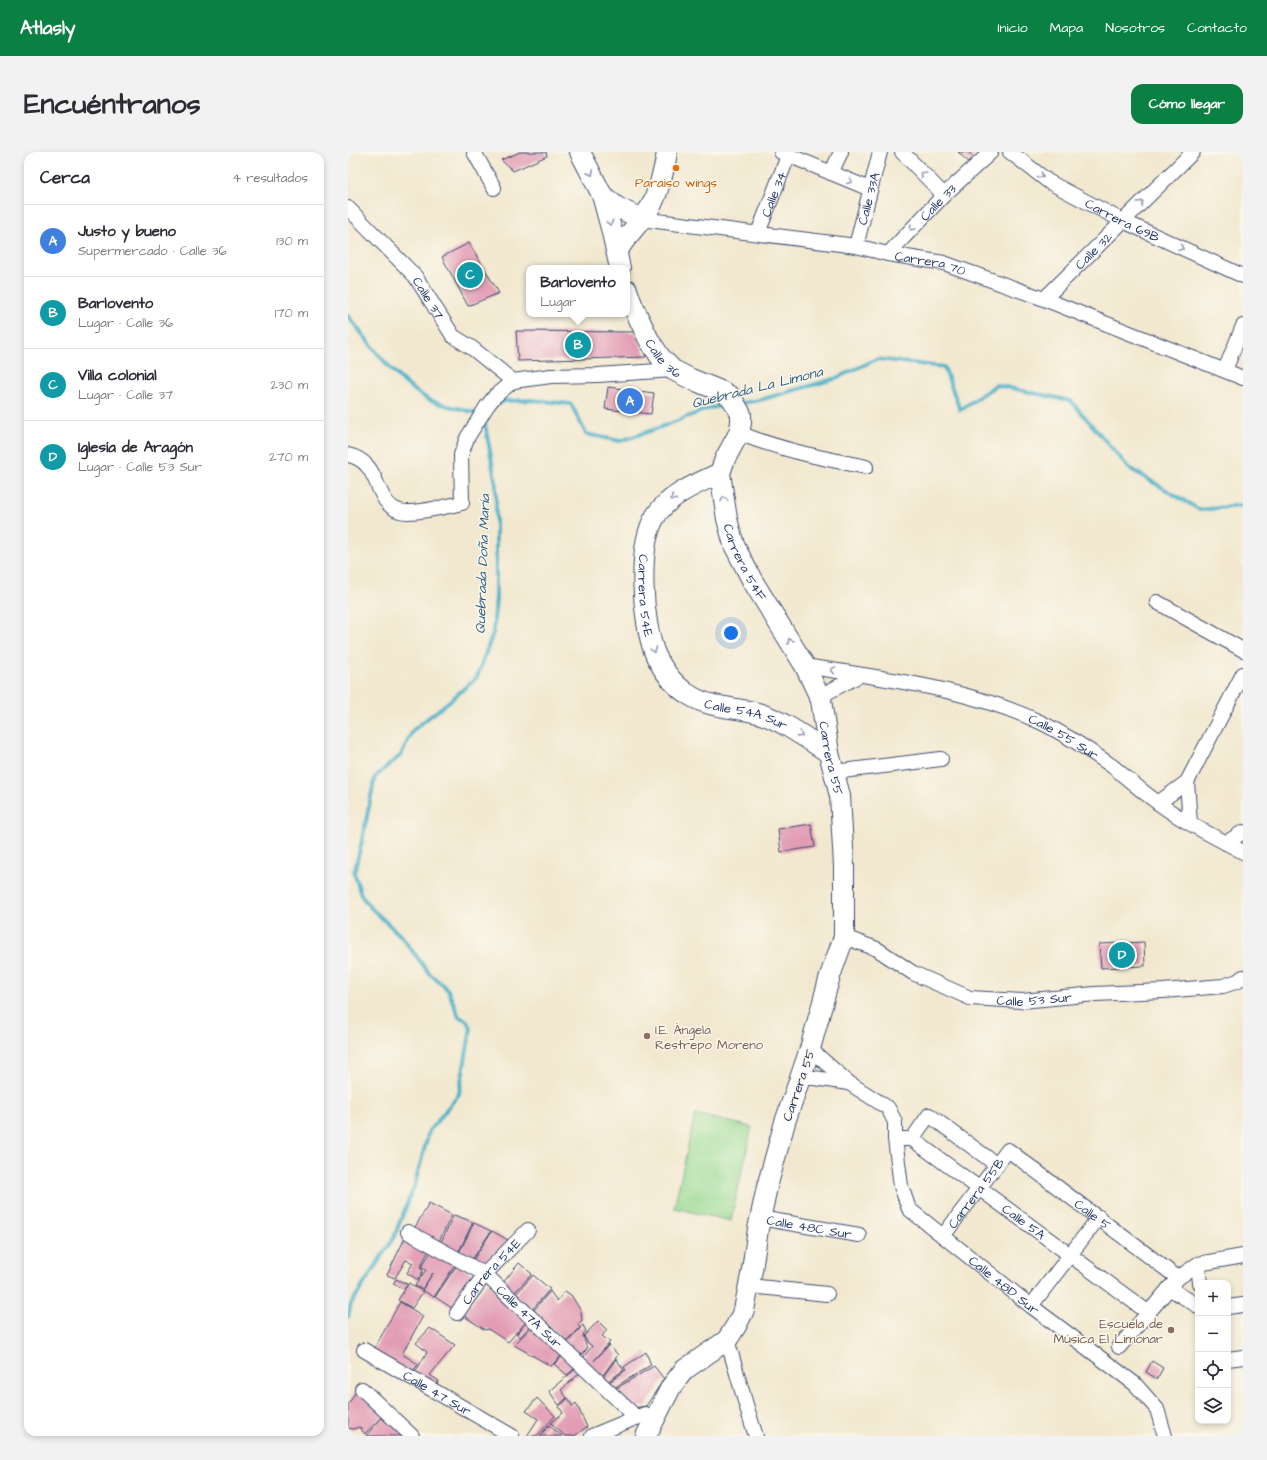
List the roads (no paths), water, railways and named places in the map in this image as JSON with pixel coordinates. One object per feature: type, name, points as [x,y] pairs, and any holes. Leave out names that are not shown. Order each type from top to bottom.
[{"type":"main road","points":[[580,152],[602,195],[619,260]]},
{"type":"main road","points":[[619,260],[626,238],[646,212],[664,168],[667,152]]},
{"type":"main road","points":[[602,195],[617,207],[646,212]]},
{"type":"main road","name":"Calle 36","points":[[630,298],[649,340],[661,358],[673,370],[731,396],[740,423]]},
{"type":"main road","name":"Carrera 54F","points":[[740,423],[720,474],[727,519],[734,544],[752,580],[805,666],[822,700]]},
{"type":"main road","name":"Carrera 54E","points":[[666,673],[656,655],[650,638],[644,577],[646,542],[655,516],[672,498],[693,485],[720,474]]},
{"type":"main road","name":"Calle 54A Sur","points":[[666,673],[676,685],[691,696],[708,704],[745,709],[763,714],[800,734],[832,763]]},
{"type":"main road","name":"Carrera 55","points":[[646,1436],[671,1387],[684,1370],[727,1340],[744,1310],[767,1187],[785,1122],[801,1078],[825,994],[844,937],[842,813],[822,700]]},
{"type":"street","points":[[474,152],[494,188]]},
{"type":"street","points":[[831,173],[841,152]]},
{"type":"street","name":"Calle 33A","points":[[856,246],[880,152]]},
{"type":"street","points":[[902,152],[944,195]]},
{"type":"street","name":"Calle 33","points":[[888,254],[944,195],[990,152]]},
{"type":"street","name":"Carrera 69B","points":[[1010,152],[1049,182],[1123,221],[1243,276]]},
{"type":"street","name":"Calle 32","points":[[1044,299],[1193,152]]},
{"type":"street","points":[[784,154],[870,189]]},
{"type":"street","name":"Calle 34","points":[[758,233],[784,154]]},
{"type":"street","name":"Calle 37","points":[[348,208],[415,276],[453,336],[472,348],[513,380]]},
{"type":"street","name":"Carrera 70","points":[[646,212],[663,222],[856,246],[888,254],[944,263],[1044,299],[1243,378]]},
{"type":"street","points":[[1225,370],[1243,326]]},
{"type":"street","points":[[348,455],[366,463],[371,470],[384,499],[392,508],[402,512],[430,510],[462,503],[461,455],[467,438],[487,406],[495,396],[513,380],[551,376],[598,375],[673,370]]},
{"type":"street","points":[[740,423],[768,444],[796,452],[866,467]]},
{"type":"street","points":[[1157,602],[1243,650]]},
{"type":"street","name":"Calle 55 Sur","points":[[805,666],[920,685],[1011,709],[1066,735],[1113,767],[1158,803],[1190,823],[1243,852]]},
{"type":"street","points":[[1158,803],[1187,782],[1243,674]]},
{"type":"street","points":[[822,700],[832,689],[860,675]]},
{"type":"street","points":[[832,763],[941,759]]},
{"type":"street","points":[[1187,782],[1190,823]]},
{"type":"street","points":[[1226,843],[1243,832]]},
{"type":"street","name":"Calle 53 Sur","points":[[844,937],[877,949],[913,973],[970,998],[1022,1001],[1095,994],[1163,991],[1223,986],[1241,979]]},
{"type":"street","points":[[810,1049],[850,1082]]},
{"type":"street","points":[[801,1078],[850,1082]]},
{"type":"street","name":"Calle 48D Sur","points":[[850,1082],[888,1108],[895,1122],[895,1139],[901,1186],[909,1209],[1031,1306],[1135,1384],[1157,1410],[1165,1436]]},
{"type":"street","points":[[895,1139],[912,1139],[929,1115],[997,1165]]},
{"type":"street","name":"Calle 5A","points":[[912,1139],[1149,1314]]},
{"type":"street","name":"Carrera 55B","points":[[942,1236],[1008,1150]]},
{"type":"street","name":"Calle 5","points":[[1008,1150],[1098,1217],[1195,1303]]},
{"type":"street","points":[[1031,1306],[1098,1217]]},
{"type":"street","name":"Calle 48C Sur","points":[[760,1218],[859,1235]]},
{"type":"street","name":"Carrera 54E","points":[[457,1313],[485,1274],[528,1230]]},
{"type":"street","name":"Calle 47A Sur","points":[[408,1232],[485,1274],[638,1418]]},
{"type":"street","points":[[1119,1347],[1149,1314],[1174,1283],[1198,1264],[1243,1256]]},
{"type":"street","points":[[1198,1264],[1200,1280]]},
{"type":"street","points":[[749,1286],[827,1294]]},
{"type":"street","points":[[1231,1307],[1243,1305]]},
{"type":"street","points":[[727,1340],[756,1436]]},
{"type":"street","name":"Calle 47 Sur","points":[[364,1350],[512,1436]]},
{"type":"street","points":[[1231,1359],[1243,1357]]},
{"type":"street","points":[[362,1389],[412,1436]]},
{"type":"street","points":[[592,1436],[638,1418],[662,1406]]},
{"type":"waterway","name":"Quebrada Doña María","points":[[348,316],[384,361],[414,390],[432,401],[479,414]]},
{"type":"waterway","name":"Quebrada La Limona","points":[[742,403],[760,400],[834,379],[877,359],[944,367],[960,410],[996,385],[1071,401],[1129,468],[1200,510],[1243,505]]},
{"type":"waterway","name":"Quebrada La Limona","points":[[493,407],[504,401],[532,400],[571,404],[586,434],[620,441],[710,408],[729,405]]},
{"type":"waterway","name":"Quebrada Doña María","points":[[348,1317],[351,1304],[394,1237],[415,1184],[429,1131],[459,1094],[471,1028],[466,1020],[459,1017],[448,990],[429,973],[401,936],[370,907],[361,895],[354,873],[375,777],[401,755],[413,730],[477,677],[493,633],[496,597],[496,485],[484,418]]},
{"type":"place","name":"Paraiso wings","points":[[676,168]]},
{"type":"place","name":"Villa colonial","points":[[470,275]]},
{"type":"place","name":"Barlovento","points":[[578,345]]},
{"type":"place","name":"Justo y bueno","points":[[630,401]]},
{"type":"place","name":"Iglesía de Aragón","points":[[1122,955]]},
{"type":"place","name":"I.E. Ángela Restrepo Moreno","points":[[647,1036]]},
{"type":"place","name":"Escuela de Música El Limonar","points":[[1171,1330]]}]
